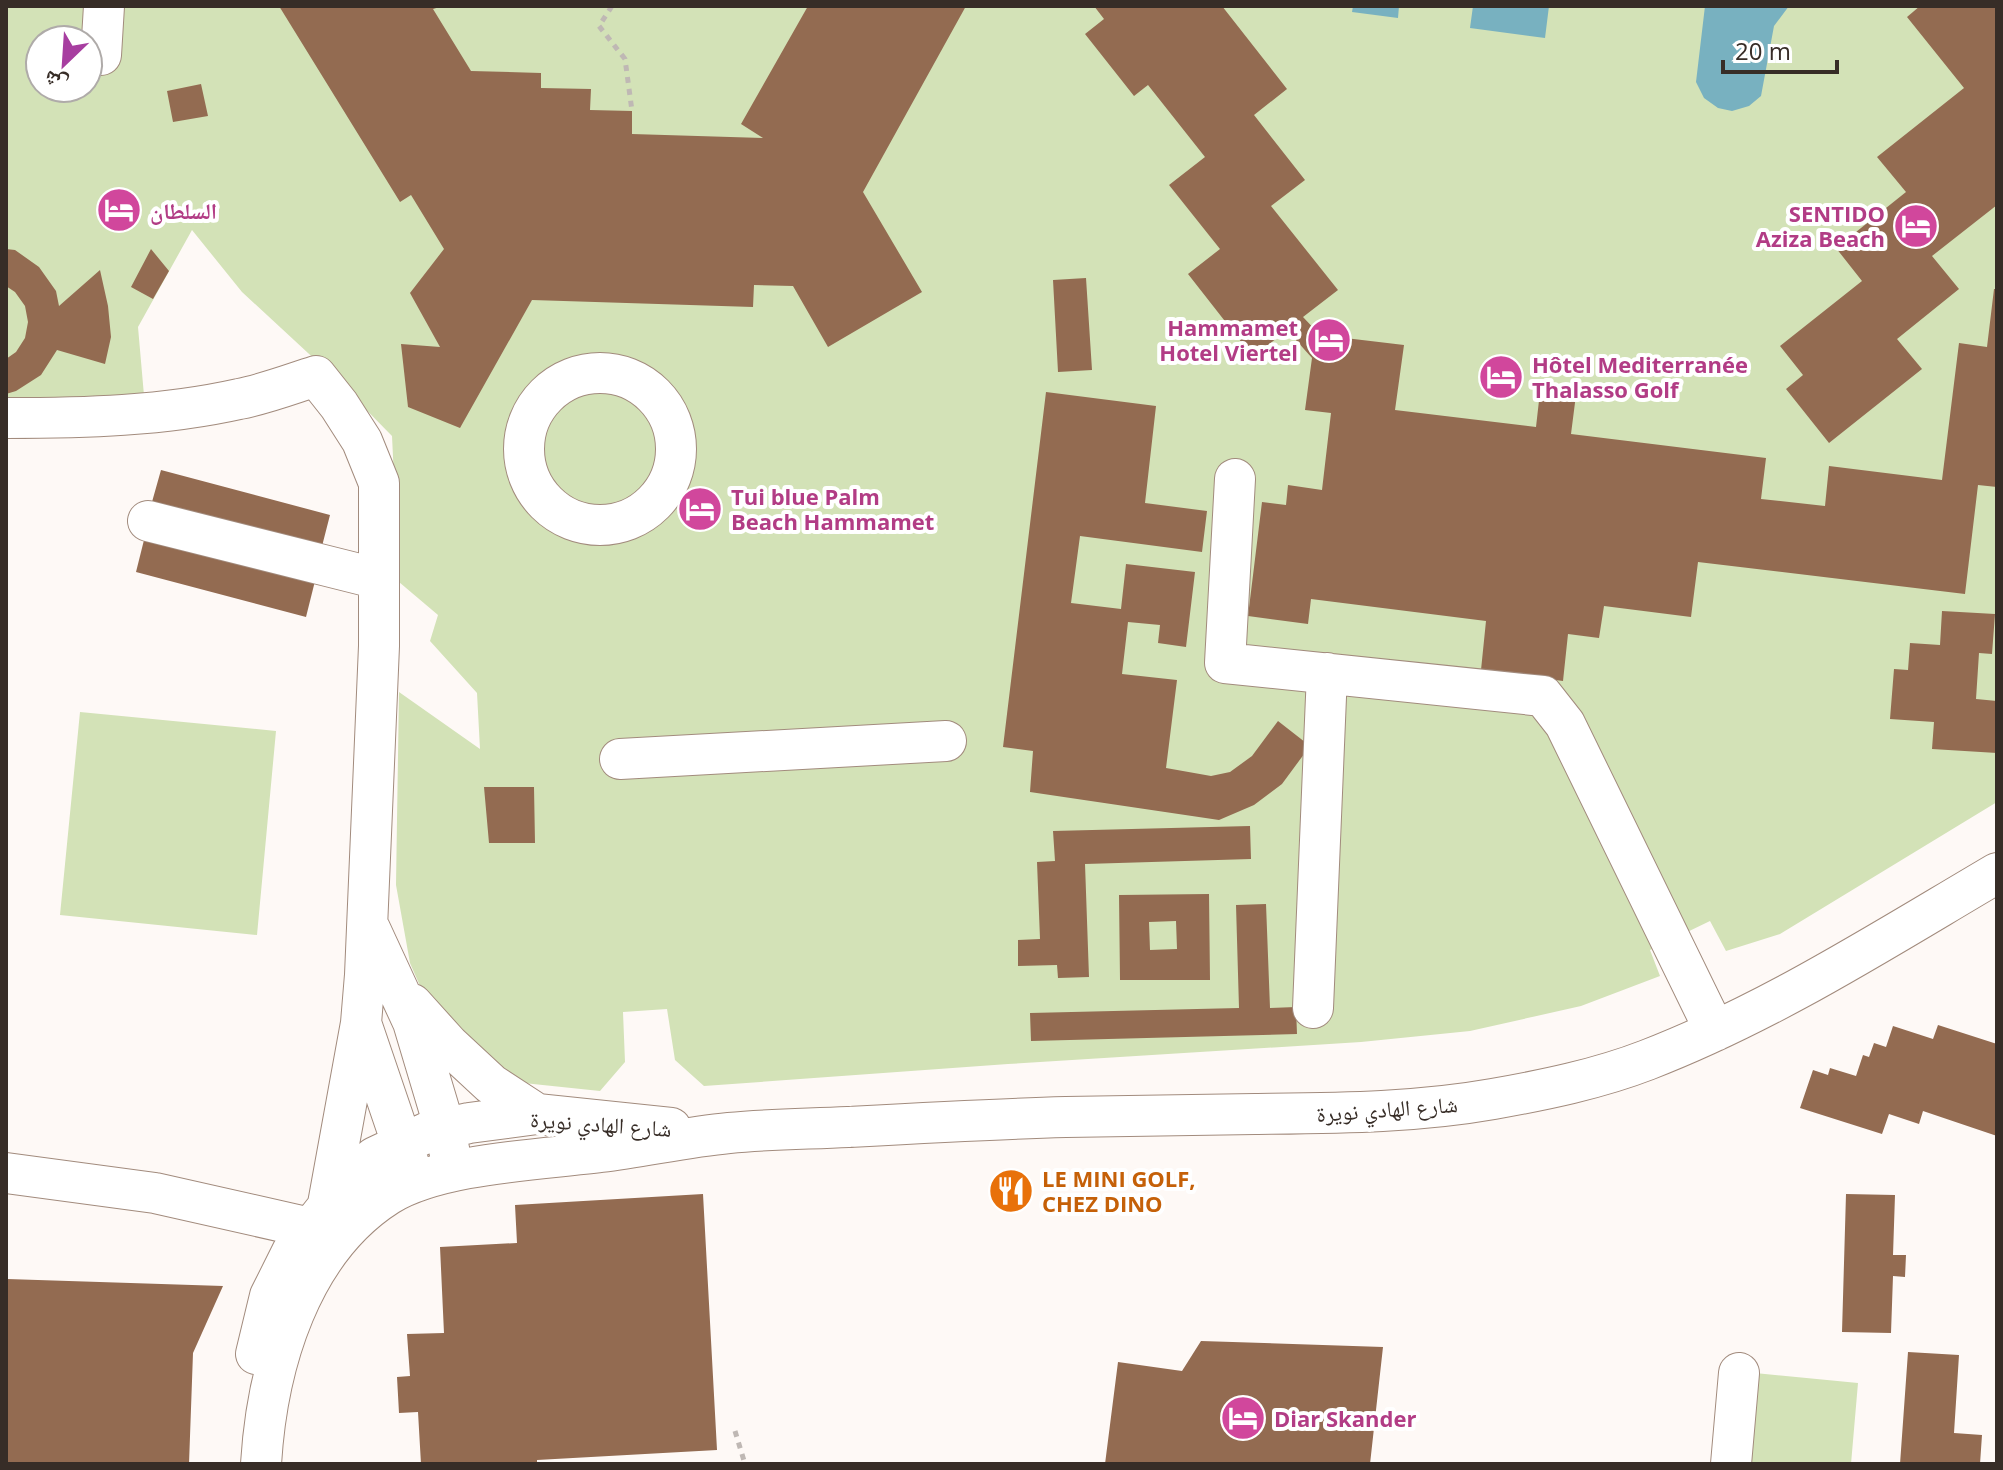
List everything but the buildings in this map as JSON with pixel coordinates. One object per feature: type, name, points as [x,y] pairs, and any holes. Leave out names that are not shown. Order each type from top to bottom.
[{"type":"street","points":[[6,418],[82,418],[172,411],[241,399],[316,376],[362,441],[379,483],[379,646],[361,1023],[319,1216],[6,1173]]},
{"type":"street","points":[[1235,479],[1225,663],[1543,696],[1565,724],[1715,1031]]},
{"type":"street","points":[[148,521],[379,579]]},
{"type":"street","points":[[1313,1008],[1327,673]]},
{"type":"street","points":[[620,759],[946,741]]},
{"type":"street","name":"شارع الهادي نويرة","points":[[261,1453],[277,1359],[296,1307],[319,1264],[364,1213],[389,1194],[414,1182],[485,1166],[654,1146],[725,1133],[990,1119],[1336,1113],[1430,1108],[1564,1084],[1642,1062],[1715,1031],[1798,990],[1997,873]]},
{"type":"street","points":[[368,925],[413,1022],[445,1129],[453,1173]]},
{"type":"street","points":[[400,991],[449,1045],[491,1084],[537,1114]]},
{"type":"street","points":[[361,1023],[414,1182]]},
{"type":"street","name":"شارع الهادي نويرة","points":[[261,1453],[255,1355],[270,1296],[292,1252],[319,1216],[352,1176],[375,1157],[403,1142],[445,1129],[537,1114],[725,1133]]},
{"type":"street","points":[[1731,1464],[1739,1373]]},
{"type":"path","points":[[612,6],[599,26],[625,59],[632,111]]},
{"type":"path","points":[[735,1431],[745,1464]]},
{"type":"green space","points":[[6,6],[1997,6],[1997,802],[1780,934],[1726,951],[1710,921],[1650,950],[1660,976],[1581,1006],[1470,1031],[1361,1042],[704,1086],[675,1060],[667,1009],[623,1012],[625,1062],[600,1091],[514,1082],[427,1002],[410,963],[396,885],[399,692],[480,749],[477,693],[430,641],[438,615],[399,582],[392,436],[242,292],[192,230],[138,327],[145,407],[6,406]]},
{"type":"green space","points":[[80,712],[276,731],[257,935],[60,915]]},
{"type":"green space","points":[[1755,1373],[1858,1383],[1851,1464],[1748,1464]]},
{"type":"water","points":[[1353,6],[1399,6],[1398,18],[1352,12]]},
{"type":"water","points":[[1473,6],[1549,6],[1545,38],[1470,28]]},
{"type":"water","points":[[1705,6],[1789,6],[1774,26],[1761,96],[1749,106],[1732,111],[1718,108],[1704,98],[1696,82]]},
{"type":"place","name":"السلطان","points":[[119,210]]},
{"type":"place","name":"SENTIDO Aziza Beach","points":[[1916,226]]},
{"type":"place","name":"Hammamet Hotel Viertel","points":[[1329,340]]},
{"type":"place","name":"Hôtel Mediterranée Thalasso Golf","points":[[1501,377]]},
{"type":"place","name":"Tui blue Palm Beach Hammamet","points":[[700,509]]},
{"type":"place","name":"LE MINI GOLF, CHEZ DINO","points":[[1011,1191]]},
{"type":"place","name":"Diar Skander","points":[[1243,1418]]}]
